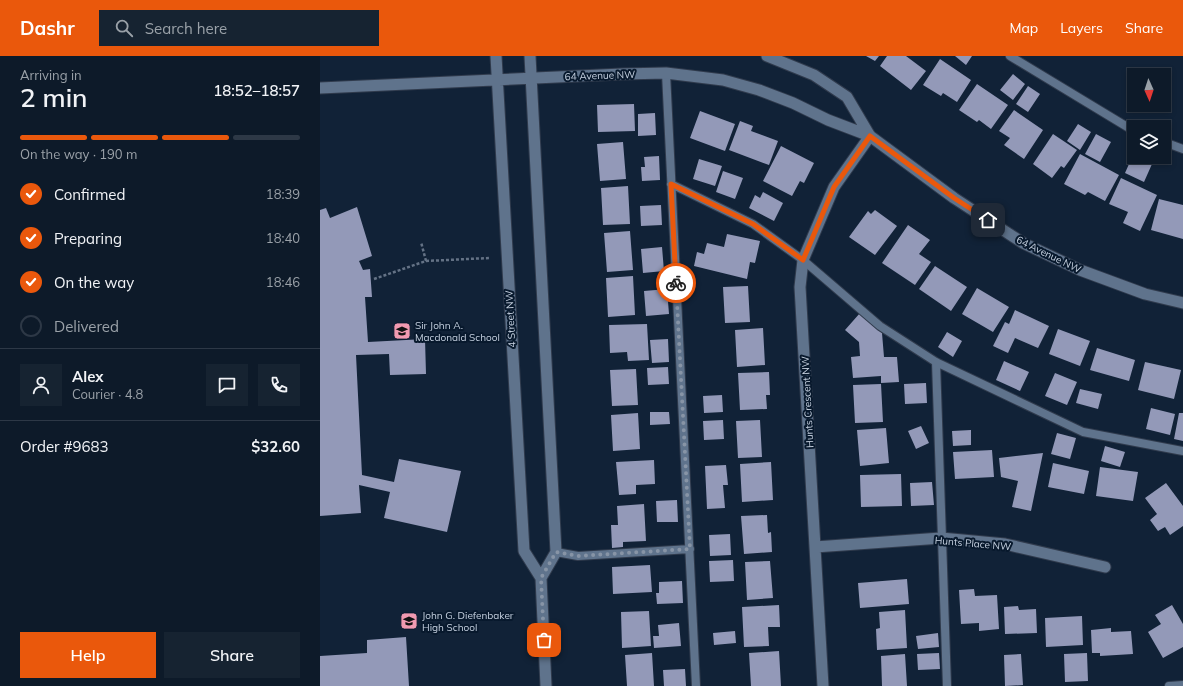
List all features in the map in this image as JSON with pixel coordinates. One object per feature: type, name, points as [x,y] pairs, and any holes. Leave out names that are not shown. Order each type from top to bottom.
[{"type":"main road","name":"4 Street NW","points":[[496,56],[524,551],[541,578],[546,686]]},
{"type":"main road","points":[[530,56],[556,552],[541,578]]},
{"type":"main road","name":"64 Avenue NW","points":[[767,56],[814,75],[847,97],[870,136]]},
{"type":"main road","name":"64 Avenue NW","points":[[320,88],[497,78],[666,73],[723,80],[759,90],[828,120],[870,136],[954,198],[1023,243],[1080,270],[1145,294],[1183,303]]},
{"type":"main road","name":"Hunts Crescent NW","points":[[823,686],[800,287],[803,260],[834,187],[870,136]]},
{"type":"main road","name":"Hunts Place NW","points":[[815,548],[941,538],[1004,544],[1105,568]]},
{"type":"lane","points":[[1010,56],[1127,126]]},
{"type":"lane","points":[[666,73],[696,686]]},
{"type":"lane","points":[[1171,145],[1183,149]]},
{"type":"lane","points":[[671,184],[753,224],[803,260],[880,326],[936,362],[1083,432],[1183,451]]},
{"type":"lane","points":[[936,362],[947,686]]},
{"type":"lane","points":[[556,552],[578,556],[690,549]]},
{"type":"lane","points":[[1169,686],[1183,685]]},
{"type":"path","points":[[421,242],[426,261]]},
{"type":"path","points":[[374,279],[426,261],[489,258]]},
{"type":"building","points":[[866,56],[879,56],[875,61]]},
{"type":"building","points":[[887,56],[906,56],[926,71],[911,90],[880,66]]},
{"type":"building","points":[[955,56],[972,56],[966,65]]},
{"type":"building","points":[[940,59],[971,80],[957,102],[943,93],[941,96],[923,85]]},
{"type":"building","points":[[1013,74],[1025,84],[1013,100],[1000,90]]},
{"type":"building","points":[[977,84],[1008,105],[991,129],[979,120],[977,122],[959,110]]},
{"type":"building","points":[[1028,86],[1040,94],[1028,112],[1016,104]]},
{"type":"building","points":[[634,104],[635,131],[598,132],[597,105]]},
{"type":"building","points":[[1014,110],[1043,130],[1024,159],[1004,145],[1010,138],[999,131]]},
{"type":"building","points":[[700,111],[735,124],[725,151],[690,138]]},
{"type":"building","points":[[655,113],[656,135],[638,136],[638,114]]},
{"type":"building","points":[[740,121],[753,126],[751,131],[778,141],[769,165],[729,150]]},
{"type":"building","points":[[1078,124],[1091,132],[1080,150],[1067,141]]},
{"type":"building","points":[[1053,134],[1077,150],[1064,168],[1061,166],[1052,178],[1033,164]]},
{"type":"building","points":[[1096,134],[1111,142],[1100,162],[1085,154]]},
{"type":"building","points":[[623,142],[626,179],[600,181],[597,144]]},
{"type":"building","points":[[781,146],[814,163],[804,183],[800,181],[792,196],[763,181]]},
{"type":"building","points":[[1080,154],[1119,175],[1105,201],[1088,192],[1085,195],[1064,184]]},
{"type":"building","points":[[659,156],[660,180],[642,181],[641,167],[645,167],[644,157]]},
{"type":"building","points":[[699,159],[722,166],[715,186],[693,179]]},
{"type":"building","points":[[1129,164],[1152,164],[1144,182],[1125,173]]},
{"type":"building","points":[[723,171],[743,178],[735,199],[716,192]]},
{"type":"building","points":[[1121,178],[1157,195],[1140,231],[1123,223],[1128,212],[1109,204]]},
{"type":"building","points":[[628,186],[630,224],[603,225],[601,188]]},
{"type":"building","points":[[763,192],[783,203],[774,221],[749,208],[755,195],[760,198]]},
{"type":"building","points":[[1159,199],[1183,205],[1183,239],[1151,230]]},
{"type":"building","points":[[661,205],[662,225],[641,226],[640,206]]},
{"type":"building","points":[[357,207],[372,256],[359,261],[363,270],[370,269],[372,297],[365,297],[368,342],[425,339],[426,374],[390,375],[389,354],[356,355],[362,475],[394,482],[399,459],[461,471],[447,532],[384,518],[390,492],[359,485],[361,513],[320,516],[320,210],[326,208],[330,218]]},
{"type":"building","points":[[875,210],[897,226],[875,255],[849,237],[868,211],[871,214]]},
{"type":"building","points":[[908,225],[930,240],[919,254],[931,262],[915,285],[882,263]]},
{"type":"building","points":[[630,231],[633,270],[607,272],[604,233]]},
{"type":"building","points":[[727,234],[760,241],[755,263],[750,262],[747,279],[694,266],[697,252],[704,254],[707,243],[724,247]]},
{"type":"building","points":[[662,247],[664,271],[643,273],[641,249]]},
{"type":"building","points":[[935,266],[967,287],[951,311],[919,289]]},
{"type":"building","points":[[633,276],[635,315],[608,317],[606,278]]},
{"type":"building","points":[[748,286],[750,322],[725,323],[723,287]]},
{"type":"building","points":[[977,288],[1009,307],[993,332],[962,314]]},
{"type":"building","points":[[667,289],[669,314],[646,316],[644,291]]},
{"type":"building","points":[[1015,310],[1049,326],[1038,348],[1015,338],[1008,353],[993,346],[1005,322],[1009,324]]},
{"type":"building","points":[[860,313],[882,333],[884,357],[897,357],[899,382],[881,383],[881,376],[853,378],[851,357],[860,356],[859,342],[845,330]]},
{"type":"building","points":[[647,324],[649,360],[628,361],[627,352],[610,353],[609,325]]},
{"type":"building","points":[[763,328],[765,365],[737,367],[735,330]]},
{"type":"building","points":[[1058,329],[1090,341],[1080,366],[1049,354]]},
{"type":"building","points":[[947,332],[962,341],[953,357],[938,347]]},
{"type":"building","points":[[668,339],[669,362],[652,363],[650,340]]},
{"type":"building","points":[[1097,348],[1135,360],[1129,381],[1090,370]]},
{"type":"building","points":[[1004,361],[1029,372],[1020,391],[996,380]]},
{"type":"building","points":[[1145,362],[1181,370],[1174,399],[1138,390]]},
{"type":"building","points":[[668,367],[669,384],[648,385],[647,368]]},
{"type":"building","points":[[636,369],[638,405],[612,406],[610,370]]},
{"type":"building","points":[[769,372],[770,395],[766,395],[767,409],[740,410],[738,373]]},
{"type":"building","points":[[1055,373],[1077,382],[1067,405],[1045,396]]},
{"type":"building","points":[[926,383],[927,403],[905,404],[904,384]]},
{"type":"building","points":[[881,384],[883,422],[855,423],[853,385]]},
{"type":"building","points":[[1080,389],[1102,394],[1098,409],[1076,403]]},
{"type":"building","points":[[722,395],[723,412],[704,413],[703,396]]},
{"type":"building","points":[[1151,408],[1175,414],[1170,435],[1146,429]]},
{"type":"building","points":[[650,412],[669,412],[670,424],[650,425]]},
{"type":"building","points":[[638,413],[640,449],[613,451],[611,415]]},
{"type":"building","points":[[1179,413],[1183,413],[1183,441],[1174,439]]},
{"type":"building","points":[[723,420],[724,439],[704,440],[703,421]]},
{"type":"building","points":[[760,420],[762,457],[738,458],[736,421]]},
{"type":"building","points":[[921,426],[929,443],[916,449],[908,431]]},
{"type":"building","points":[[886,428],[889,463],[860,466],[857,430]]},
{"type":"building","points":[[971,430],[971,445],[953,446],[952,431]]},
{"type":"building","points":[[1057,433],[1076,438],[1070,459],[1051,454]]},
{"type":"building","points":[[1105,446],[1125,452],[1120,467],[1101,461]]},
{"type":"building","points":[[992,450],[994,477],[955,479],[953,452]]},
{"type":"building","points":[[1043,453],[1031,511],[1012,507],[1018,481],[1001,477],[999,458]]},
{"type":"building","points":[[654,460],[655,484],[636,485],[636,494],[619,495],[616,462]]},
{"type":"building","points":[[771,462],[773,500],[742,502],[740,464]]},
{"type":"building","points":[[1053,463],[1089,471],[1084,494],[1048,487]]},
{"type":"building","points":[[726,465],[728,485],[723,485],[725,508],[707,509],[705,466]]},
{"type":"building","points":[[1100,467],[1138,472],[1133,501],[1096,496]]},
{"type":"building","points":[[901,474],[902,506],[861,507],[860,475]]},
{"type":"building","points":[[932,482],[934,505],[911,506],[910,483]]},
{"type":"building","points":[[1166,483],[1183,506],[1183,526],[1170,535],[1165,527],[1158,531],[1150,520],[1157,514],[1145,498]]},
{"type":"building","points":[[677,500],[678,522],[657,522],[656,501]]},
{"type":"building","points":[[644,504],[646,541],[623,542],[623,547],[612,548],[611,525],[618,525],[617,506]]},
{"type":"building","points":[[767,515],[768,533],[771,532],[772,552],[744,554],[741,516]]},
{"type":"building","points":[[730,534],[731,555],[710,556],[709,535]]},
{"type":"building","points":[[733,560],[734,581],[710,582],[709,561]]},
{"type":"building","points":[[770,561],[773,598],[747,600],[745,562]]},
{"type":"building","points":[[650,565],[652,592],[613,594],[612,567]]},
{"type":"building","points":[[907,579],[909,604],[860,608],[858,583]]},
{"type":"building","points":[[682,581],[683,603],[657,604],[656,593],[659,593],[659,582]]},
{"type":"building","points":[[974,589],[975,596],[997,595],[999,629],[979,631],[979,623],[961,624],[959,590]]},
{"type":"building","points":[[779,605],[780,627],[768,627],[769,646],[744,647],[742,607]]},
{"type":"building","points":[[1172,605],[1183,624],[1183,647],[1163,658],[1148,632],[1161,624],[1155,615]]},
{"type":"building","points":[[1018,606],[1019,610],[1036,609],[1037,633],[1005,634],[1004,607]]},
{"type":"building","points":[[905,610],[907,648],[877,650],[876,629],[880,628],[879,612]]},
{"type":"building","points":[[649,611],[651,646],[622,648],[621,612]]},
{"type":"building","points":[[1082,616],[1083,645],[1046,647],[1045,618]]},
{"type":"building","points":[[679,623],[681,646],[654,648],[653,636],[659,636],[658,625]]},
{"type":"building","points":[[1111,628],[1111,632],[1131,631],[1133,654],[1100,656],[1100,653],[1092,653],[1091,630]]},
{"type":"building","points":[[735,631],[736,643],[714,645],[713,633]]},
{"type":"building","points":[[938,633],[939,647],[918,649],[916,636]]},
{"type":"building","points":[[406,637],[409,686],[320,686],[320,656],[367,653],[367,640]]},
{"type":"building","points":[[779,651],[781,686],[751,686],[749,653]]},
{"type":"building","points":[[652,653],[654,686],[627,686],[625,655]]},
{"type":"building","points":[[939,653],[940,669],[918,670],[917,654]]},
{"type":"building","points":[[1087,653],[1088,681],[1065,682],[1064,654]]},
{"type":"building","points":[[905,654],[907,686],[882,686],[881,656]]},
{"type":"building","points":[[1021,654],[1023,685],[1005,686],[1004,655]]},
{"type":"building","points":[[685,669],[686,686],[664,686],[663,670]]},
{"type":"way so far","points":[[544,640],[541,578],[556,552],[578,556],[690,549],[676,283]]},
{"type":"place","name":"Sir John A. Macdonald School","points":[[402,331]]},
{"type":"place","name":"John G. Diefenbaker High School","points":[[409,621]]},
{"type":"route","points":[[676,283],[671,184],[753,224],[803,260],[834,187],[870,136],[954,198],[988,220]]}]
